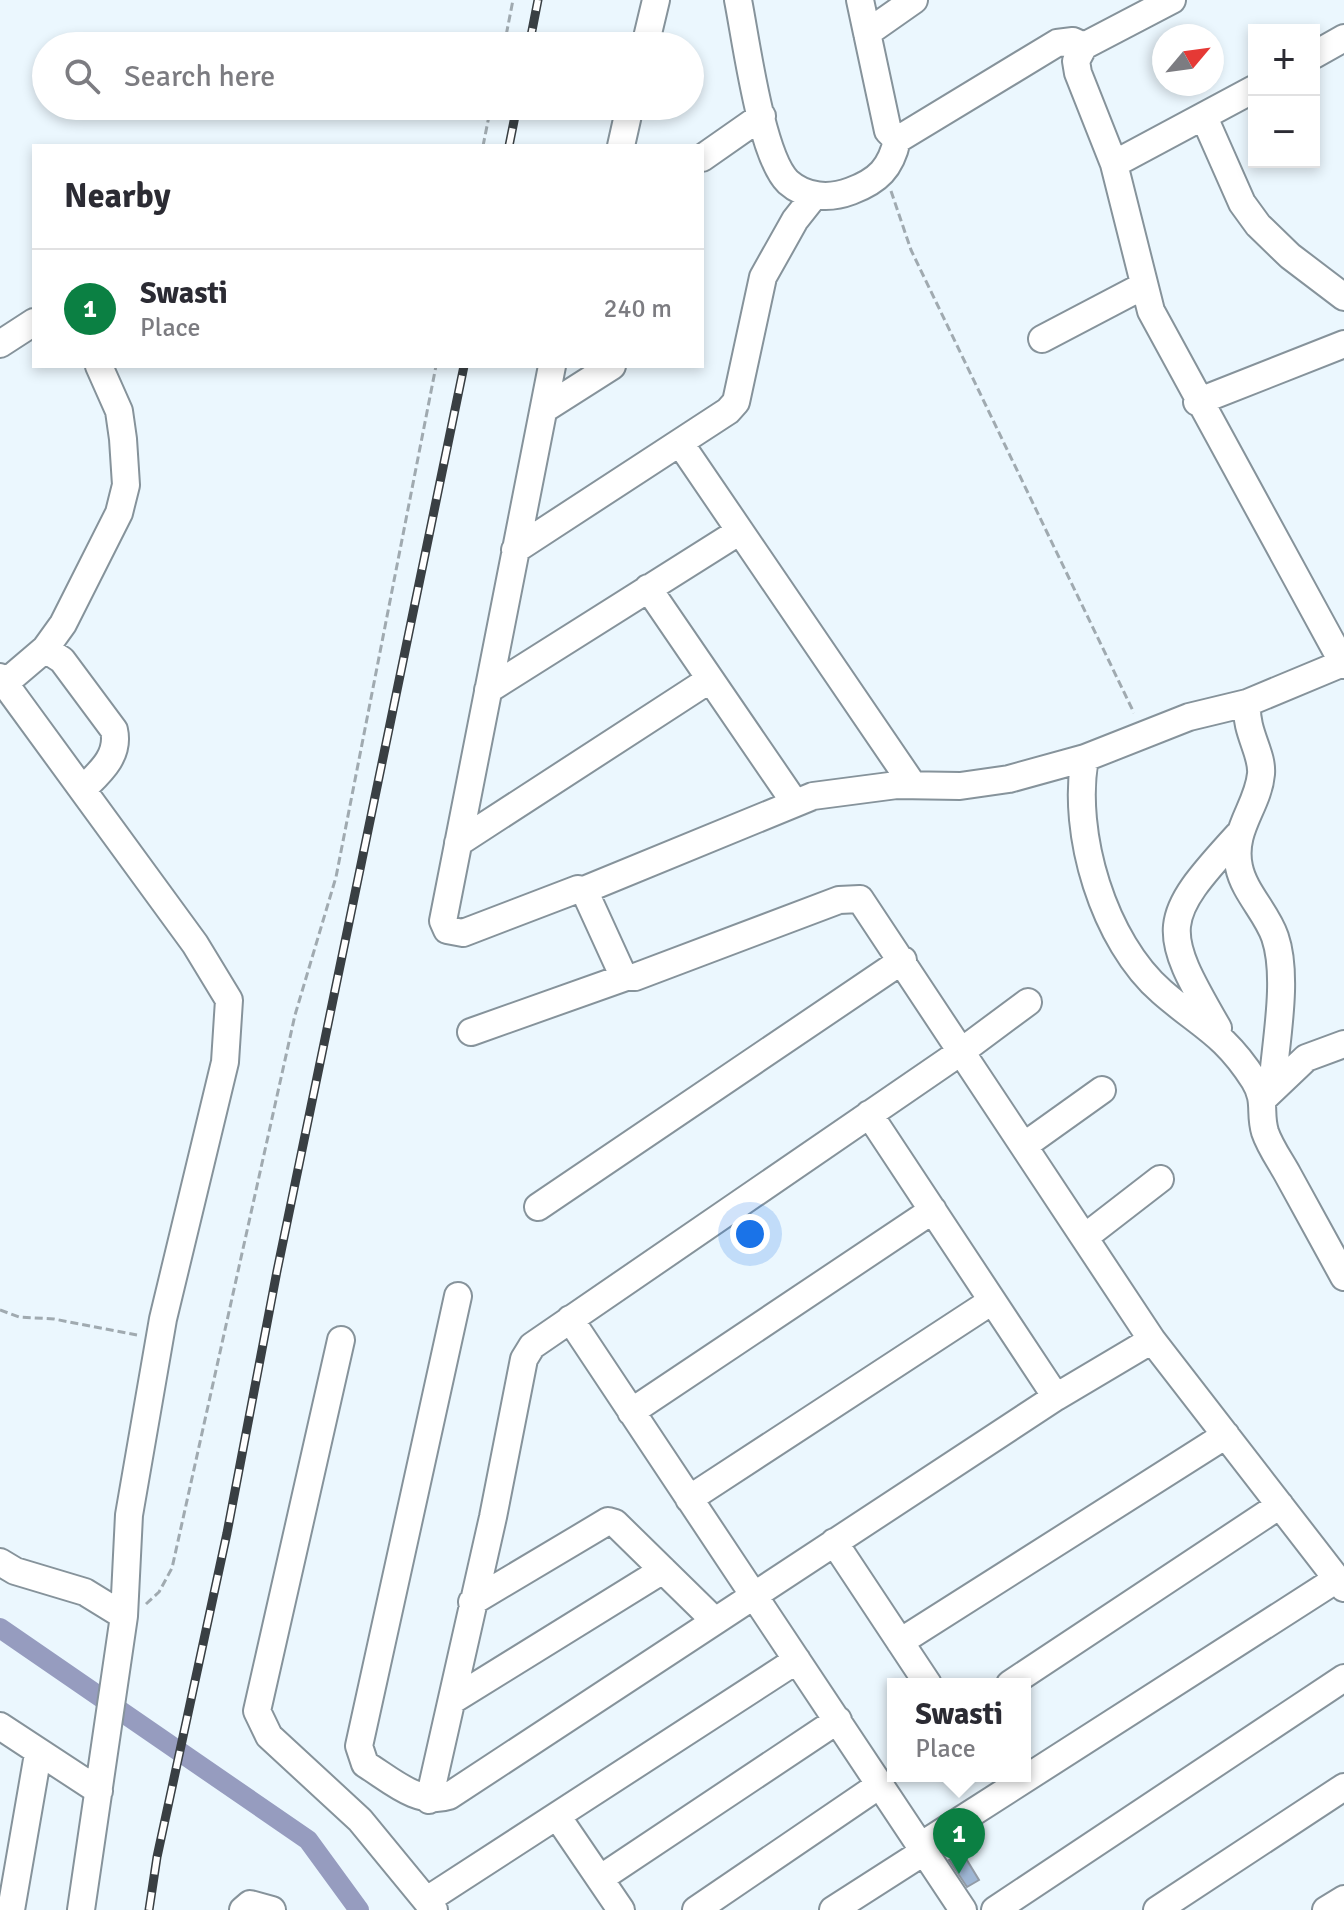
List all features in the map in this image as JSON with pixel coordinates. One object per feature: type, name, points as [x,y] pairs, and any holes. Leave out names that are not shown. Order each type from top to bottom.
[{"type":"street","points":[[648,32],[656,0]]},
{"type":"street","points":[[738,0],[762,116],[775,161],[788,182],[814,196],[839,195],[870,183],[893,160],[897,140],[1057,43],[1073,41],[1084,46]]},
{"type":"street","points":[[860,0],[888,131],[897,140]]},
{"type":"street","points":[[867,33],[914,0]]},
{"type":"street","points":[[552,368],[443,921],[453,933],[463,933],[578,889],[584,890],[795,803],[860,788],[960,786],[1009,779],[1085,758],[1189,717],[1247,703],[1343,664],[1269,522],[1197,402],[1151,311],[1114,164],[1078,73],[1076,61],[1084,46],[1172,0]]},
{"type":"street","points":[[1320,52],[1344,38]]},
{"type":"street","points":[[1114,164],[1248,92]]},
{"type":"street","points":[[704,157],[762,116]]},
{"type":"street","points":[[1204,117],[1242,203],[1258,225],[1290,256],[1344,297]]},
{"type":"street","points":[[621,144],[627,120]]},
{"type":"street","points":[[515,550],[680,443],[736,402],[763,277],[814,196]]},
{"type":"street","points":[[1042,339],[1143,286]]},
{"type":"street","points":[[0,344],[32,323]]},
{"type":"street","points":[[1197,402],[1344,344]]},
{"type":"street","points":[[81,1910],[124,1616],[129,1515],[159,1339],[225,1062],[229,1000],[195,944],[2,680],[45,649],[63,624],[119,513],[126,485],[119,411],[100,368]]},
{"type":"street","points":[[546,408],[609,368]]},
{"type":"street","points":[[680,443],[913,785]]},
{"type":"street","points":[[488,690],[740,531]]},
{"type":"street","points":[[648,588],[795,803]]},
{"type":"street","points":[[45,649],[62,660],[114,730],[117,740],[112,754],[83,789]]},
{"type":"street","points":[[458,843],[709,680]]},
{"type":"street","points":[[1247,703],[1246,724],[1261,764],[1261,777],[1238,835],[1198,878],[1178,910],[1175,921],[1181,958],[1224,1038],[1268,1094]]},
{"type":"street","points":[[1085,758],[1080,784],[1085,830],[1100,893],[1114,931],[1127,954],[1161,992],[1224,1038]]},
{"type":"street","points":[[1238,835],[1240,871],[1273,931],[1278,950],[1279,992],[1265,1132],[1344,1277]]},
{"type":"street","points":[[584,890],[626,977]]},
{"type":"street","points":[[471,1032],[626,977],[635,977],[852,897],[860,899],[870,910],[1152,1340],[1341,1583],[1031,1764]]},
{"type":"street","points":[[538,1207],[903,960]]},
{"type":"street","points":[[429,1800],[453,1700],[524,1359],[532,1346],[962,1051],[1028,1002]]},
{"type":"street","points":[[1268,1094],[1306,1058],[1344,1044]]},
{"type":"street","points":[[1025,1145],[1102,1090]]},
{"type":"street","points":[[869,1114],[1056,1397]]},
{"type":"street","points":[[1085,1237],[1160,1179]]},
{"type":"street","points":[[631,1412],[933,1210]]},
{"type":"street","points":[[458,1296],[359,1746],[365,1764],[429,1800],[449,1796],[1056,1397],[1152,1340]]},
{"type":"street","points":[[689,1499],[992,1301]]},
{"type":"street","points":[[570,1319],[963,1910]]},
{"type":"street","points":[[341,1340],[257,1711],[269,1736],[360,1820],[431,1905],[557,1816],[797,1660]]},
{"type":"street","points":[[900,1642],[1226,1435]]},
{"type":"street","points":[[1019,1678],[1280,1505]]},
{"type":"street","points":[[472,1602],[608,1521],[615,1523],[714,1620]]},
{"type":"street","points":[[834,1542],[924,1678]]},
{"type":"street","points":[[0,1562],[15,1571],[85,1592],[124,1616]]},
{"type":"street","points":[[453,1700],[663,1570]]},
{"type":"street","points":[[995,1910],[1344,1678]]},
{"type":"street","points":[[601,1878],[838,1720]]},
{"type":"street","points":[[0,1726],[38,1754],[99,1791]]},
{"type":"street","points":[[11,1910],[38,1754]]},
{"type":"street","points":[[696,1910],[881,1784]]},
{"type":"street","points":[[845,1907],[924,1848],[993,1786]]},
{"type":"street","points":[[1157,1910],[1344,1787]]},
{"type":"street","points":[[557,1816],[621,1910]]},
{"type":"street","points":[[1326,1910],[1344,1899]]},
{"type":"street","points":[[243,1910],[250,1904],[272,1910]]},
{"type":"path","points":[[507,32],[513,0]]},
{"type":"path","points":[[483,144],[488,120]]},
{"type":"path","points":[[885,171],[911,250],[1144,735]]},
{"type":"path","points":[[124,1616],[145,1605],[159,1592],[172,1568],[295,1015],[336,877],[436,368]]},
{"type":"path","points":[[0,1310],[19,1317],[54,1319],[159,1339]]},
{"type":"building","points":[[962,1852],[979,1880],[967,1887],[949,1860]]},
{"type":"waterway","points":[[0,1628],[308,1840],[359,1910]]},
{"type":"railway","points":[[532,32],[538,0]]},
{"type":"railway","points":[[509,144],[514,120]]},
{"type":"railway","points":[[149,1910],[157,1857],[227,1533],[277,1271],[464,368]]},
{"type":"place","name":"Swasti","points":[[959,1874]]}]
